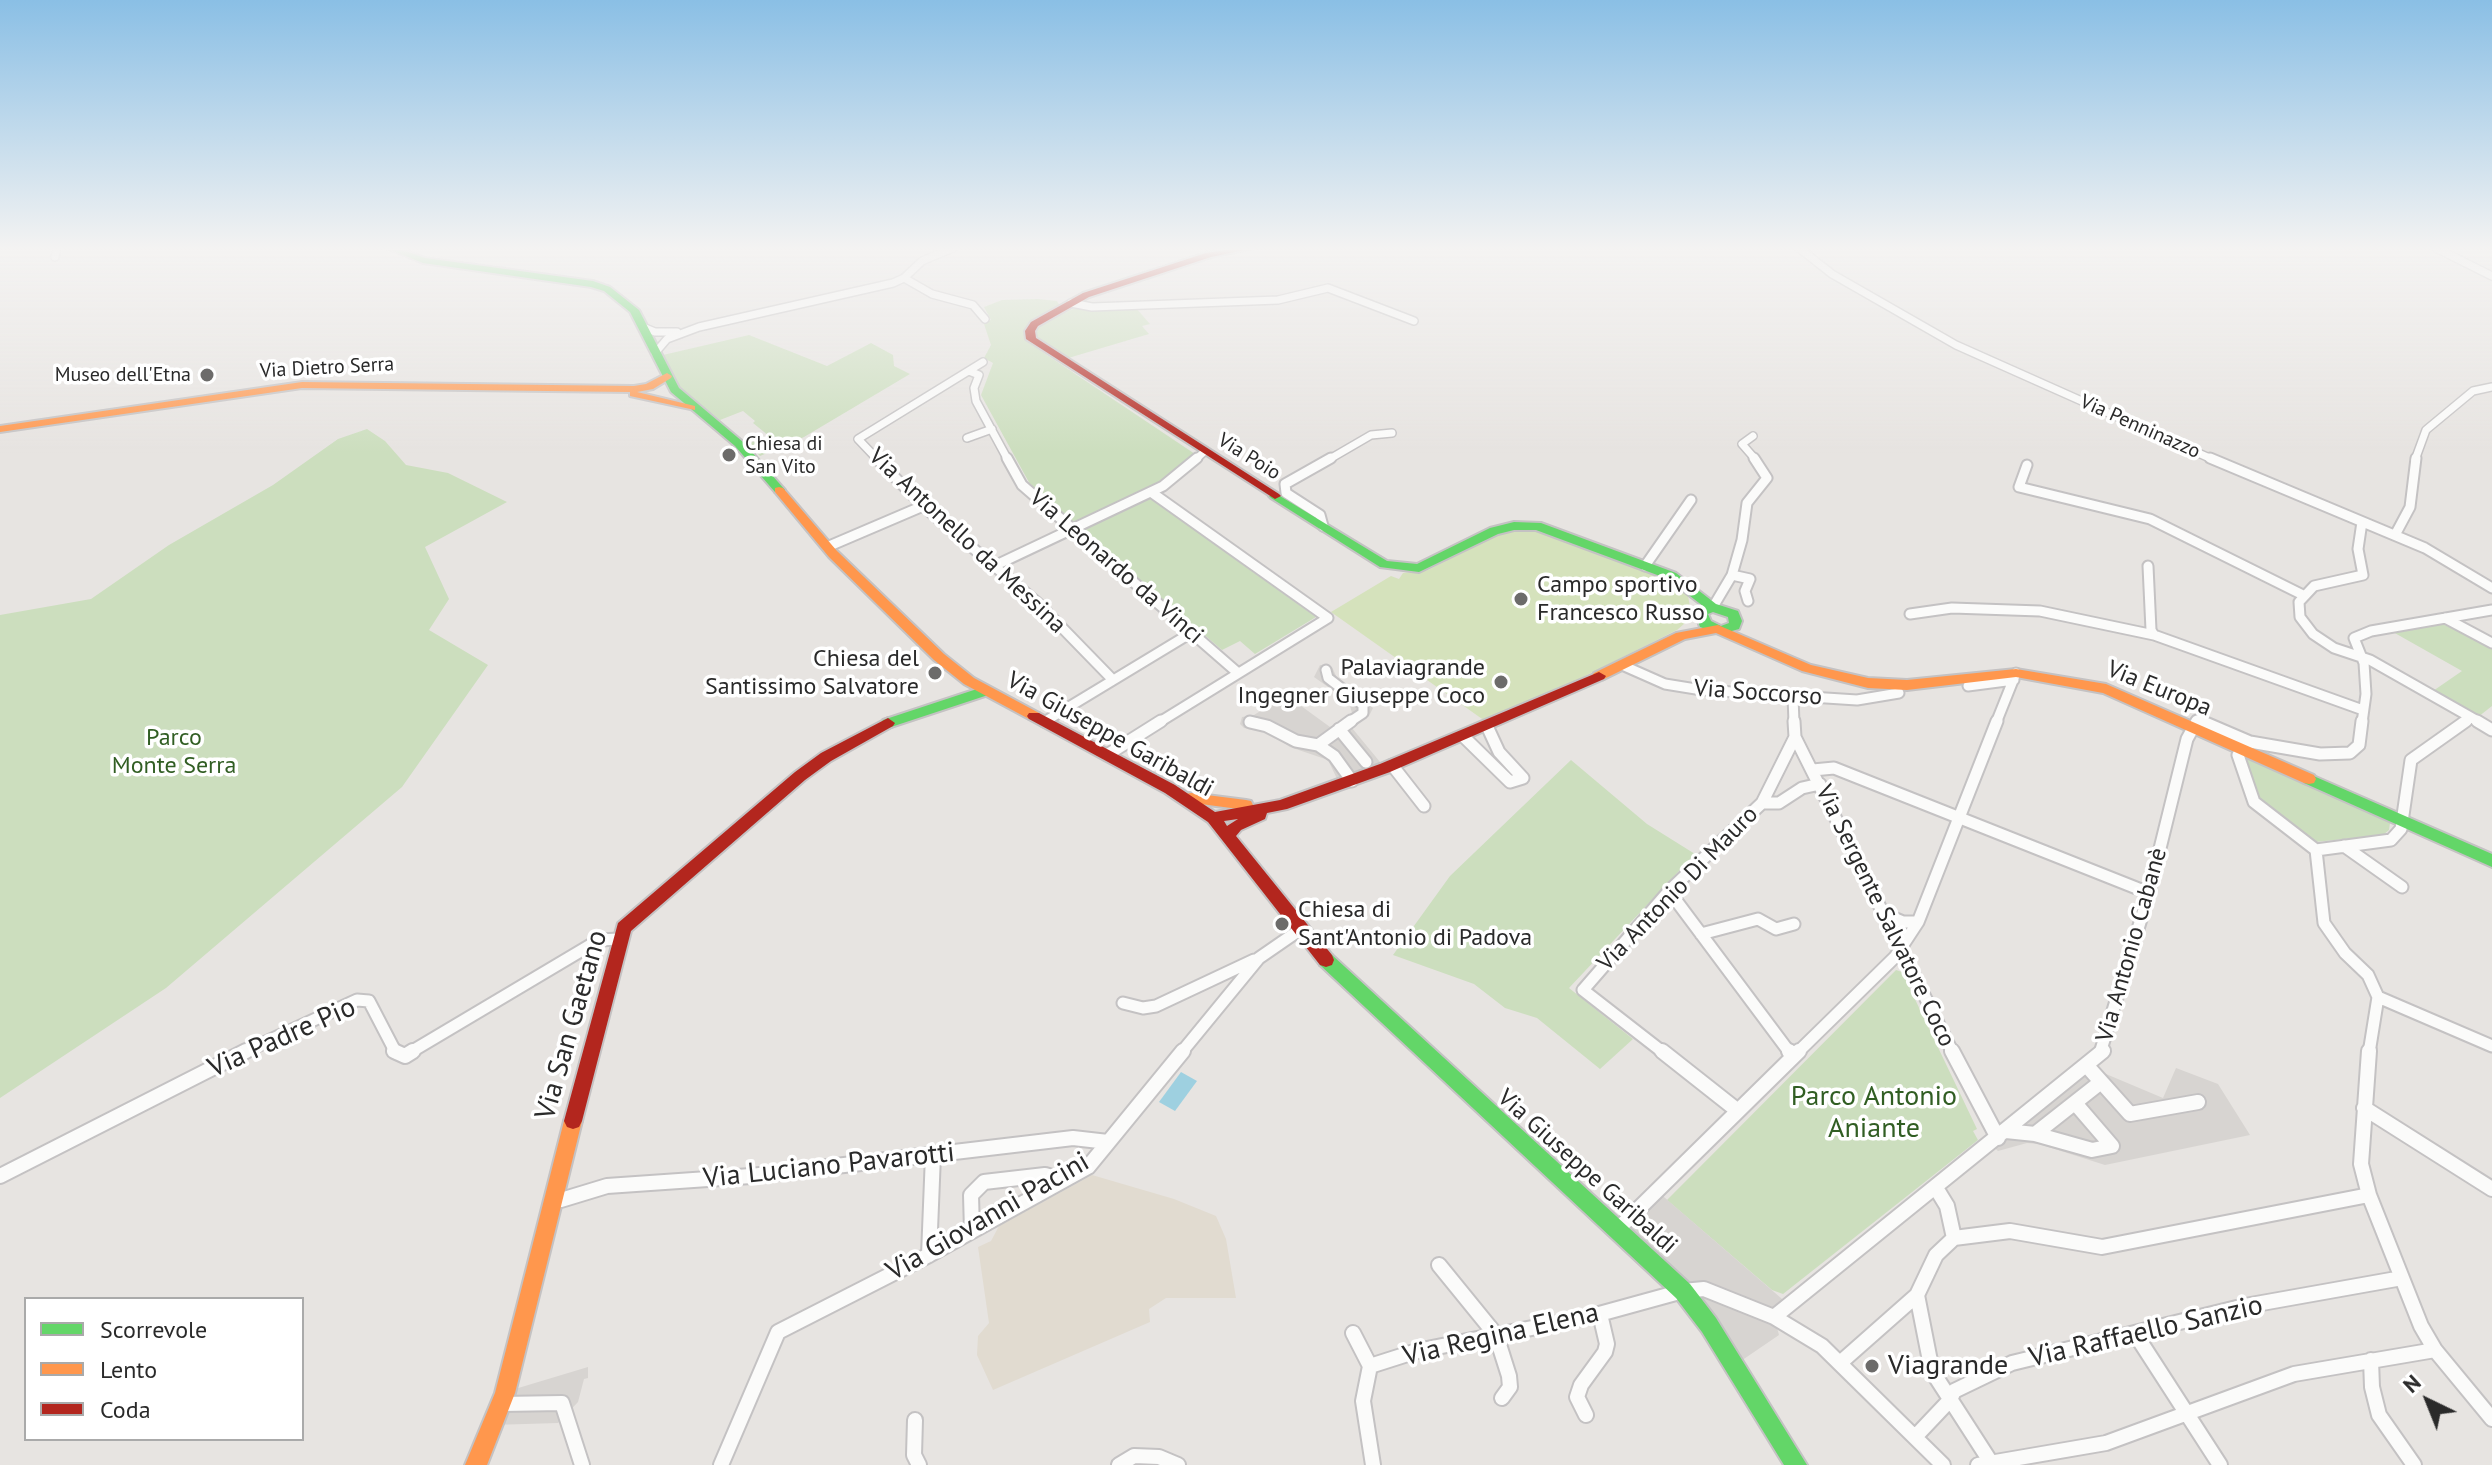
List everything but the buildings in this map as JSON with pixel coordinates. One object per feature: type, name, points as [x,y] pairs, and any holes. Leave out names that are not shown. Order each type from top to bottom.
[{"type":"street","name":"Via Giuseppe Garibaldi","points":[[635,316],[675,390],[739,444],[827,547],[939,657],[986,691],[1181,796],[1213,818],[1335,972],[1683,1291],[1709,1325],[1796,1465]]},
{"type":"street","points":[[645,333],[667,335],[737,316]]},
{"type":"street","name":"Via Poio","points":[[1047,316],[1034,324],[1030,331],[1034,343],[1384,564],[1401,569],[1429,565],[1494,531],[1526,525],[1558,532],[1686,585],[1706,611],[1705,624],[1787,660]]},
{"type":"street","points":[[1402,316],[1414,321]]},
{"type":"street","name":"Via Penninazzo","points":[[1906,316],[1956,345],[2264,482],[2425,548],[2492,588]]},
{"type":"street","points":[[655,353],[667,335]]},
{"type":"street","name":"Via Antonello da Messina","points":[[983,362],[858,439],[923,506],[1038,603],[1112,679]]},
{"type":"street","name":"Via Leonardo da Vinci","points":[[969,371],[979,375],[974,388],[976,401],[1022,485],[1238,673]]},
{"type":"street","points":[[651,392],[667,376]]},
{"type":"street","name":"Via Dietro Serra","points":[[0,429],[302,385],[651,392]]},
{"type":"street","points":[[2395,535],[2410,507],[2416,455],[2426,430],[2473,391],[2492,387]]},
{"type":"street","points":[[651,392],[675,390]]},
{"type":"street","points":[[651,392],[703,413]]},
{"type":"street","points":[[967,438],[992,429]]},
{"type":"street","points":[[1323,526],[1320,515],[1286,493],[1285,484],[1371,435],[1392,433]]},
{"type":"street","points":[[1753,436],[1742,444],[1763,468],[1767,478],[1747,503],[1734,575],[1725,598],[1733,617],[1765,647],[1787,660]]},
{"type":"street","points":[[994,566],[1163,486],[1204,452]]},
{"type":"street","points":[[2027,465],[2019,487],[2150,519],[2303,595]]},
{"type":"street","points":[[1107,755],[1328,618],[1151,492]]},
{"type":"street","points":[[1645,566],[1691,500]]},
{"type":"street","points":[[827,547],[923,506]]},
{"type":"street","points":[[2362,522],[2358,549],[2363,575],[2314,586],[2303,595],[2298,610],[2305,626],[2334,648],[2362,658],[2492,730]]},
{"type":"street","points":[[2148,566],[2151,630],[2154,635]]},
{"type":"street","points":[[1734,575],[1750,579],[1745,591],[1748,601]]},
{"type":"street","points":[[1665,643],[1706,611],[1734,575]]},
{"type":"street","points":[[1910,614],[1952,608],[2040,611],[2154,635],[2363,710]]},
{"type":"street","points":[[2194,726],[2198,720],[2250,742],[2273,747],[2320,754],[2350,753],[2359,745],[2366,675],[2354,643],[2358,634],[2492,610]]},
{"type":"street","points":[[1706,611],[1733,617]]},
{"type":"street","points":[[1227,836],[1236,826],[1282,805],[1352,781],[1487,726],[1665,643],[1691,633],[1731,628],[1733,617]]},
{"type":"street","points":[[2445,618],[2492,643]]},
{"type":"street","points":[[1044,722],[1191,633]]},
{"type":"street","name":"Via Europa","points":[[1787,660],[1840,678],[1889,685],[2015,676],[2106,689],[2492,861]]},
{"type":"street","name":"Via Soccorso","points":[[1622,665],[1665,684],[1857,700],[1899,693]]},
{"type":"street","points":[[1318,745],[1363,713],[1363,705],[1328,678],[1326,670]]},
{"type":"street","points":[[1968,686],[2015,676]]},
{"type":"street","points":[[1618,1229],[1895,957],[1918,922],[2015,676]]},
{"type":"street","name":"Via San Gaetano","points":[[476,1465],[502,1404],[619,939],[631,920],[826,757],[897,718],[986,691]]},
{"type":"street","name":"Via Antonio Di Mauro","points":[[1738,1111],[1583,990],[1669,891],[1762,803],[1795,737],[1793,696]]},
{"type":"street","points":[[2243,748],[2238,755],[2254,802],[2316,850],[2391,840],[2401,829],[2411,760],[2471,718]]},
{"type":"street","points":[[1250,722],[1267,726],[1296,741],[1318,745],[1334,756],[1352,781]]},
{"type":"street","points":[[1463,736],[1510,782],[1523,778],[1499,752],[1487,726]]},
{"type":"street","name":"Via Antonio Cabanè","points":[[1774,1317],[2103,1051],[2149,893],[2187,739],[2194,726]]},
{"type":"street","points":[[1339,729],[1366,762]]},
{"type":"street","name":"Via Sergente Salvatore Coco","points":[[1795,737],[1900,948],[2002,1134]]},
{"type":"street","points":[[1485,757],[1499,752]]},
{"type":"street","points":[[1805,754],[2149,893]]},
{"type":"street","points":[[1392,765],[1424,806]]},
{"type":"street","points":[[1813,770],[1834,768]]},
{"type":"street","points":[[1762,803],[1779,803],[1802,788],[1820,784]]},
{"type":"street","points":[[1181,796],[1228,805],[1282,805]]},
{"type":"street","points":[[1213,818],[1282,805]]},
{"type":"street","points":[[2344,846],[2402,887]]},
{"type":"street","points":[[2316,850],[2324,923],[2345,953],[2368,975],[2378,997],[2379,1005],[2370,1034],[2361,1164],[2369,1195],[2421,1326],[2435,1350],[2492,1419]]},
{"type":"street","points":[[1669,891],[1793,1057]]},
{"type":"street","points":[[1884,914],[1903,922],[1918,922]]},
{"type":"street","points":[[1701,934],[1758,919],[1776,929],[1794,924]]},
{"type":"street","name":"Via Giovanni Pacini","points":[[721,1465],[778,1332],[929,1255],[1088,1167],[1259,958],[1301,929]]},
{"type":"street","name":"Via Padre Pio","points":[[0,1176],[253,1048],[357,1000],[369,1001],[393,1050],[405,1056],[599,940],[619,939]]},
{"type":"street","points":[[1123,1003],[1143,1008],[1156,1006],[1259,958]]},
{"type":"street","points":[[2378,997],[2492,1046]]},
{"type":"street","points":[[2087,1066],[2130,1114],[2198,1102]]},
{"type":"street","points":[[2035,1134],[2101,1082]]},
{"type":"street","points":[[2002,1134],[2035,1134],[2092,1150],[2112,1146],[2075,1103]]},
{"type":"street","points":[[2364,1108],[2492,1189]]},
{"type":"street","name":"Via Luciano Pavarotti","points":[[552,1198],[561,1200],[607,1186],[751,1176],[1073,1138],[1108,1142]]},
{"type":"street","points":[[929,1255],[933,1155]]},
{"type":"street","points":[[972,1231],[971,1195],[984,1182],[1045,1175],[1062,1180]]},
{"type":"street","points":[[1936,1188],[1947,1206],[1954,1238]]},
{"type":"street","points":[[1840,1363],[1917,1295],[1936,1255],[1954,1238],[2010,1231],[2102,1247],[2369,1195]]},
{"type":"street","points":[[1439,1265],[1496,1335],[1509,1376],[1510,1387],[1502,1398]]},
{"type":"street","name":"Via Raffaello Sanzio","points":[[1915,1437],[1950,1400],[1954,1391],[2012,1363],[2245,1306],[2402,1278]]},
{"type":"street","points":[[1683,1291],[1704,1289],[1774,1317],[1822,1346],[1943,1465]]},
{"type":"street","name":"Via Regina Elena","points":[[1373,1465],[1363,1401],[1370,1366],[1417,1351],[1600,1314],[1683,1291]]},
{"type":"street","points":[[1917,1295],[1932,1371],[1984,1463],[2106,1443],[2294,1374],[2435,1350]]},
{"type":"street","points":[[1586,1415],[1577,1397],[1581,1385],[1605,1352],[1607,1344],[1600,1314]]},
{"type":"street","points":[[1353,1333],[1370,1366]]},
{"type":"street","points":[[2136,1335],[2220,1465]]},
{"type":"street","points":[[2371,1360],[2372,1387],[2379,1415],[2414,1465]]},
{"type":"street","points":[[502,1404],[565,1408],[582,1465]]},
{"type":"street","points":[[915,1420],[914,1455],[919,1465]]},
{"type":"street","points":[[1119,1465],[1134,1456],[1159,1457],[1178,1465]]},
{"type":"shaded area","points":[[1320,665],[1332,667],[1337,678],[1373,708],[1369,716],[1352,728],[1385,768],[1340,785],[1328,760],[1240,724],[1242,717],[1254,715],[1286,695],[1330,727],[1352,713],[1349,702],[1314,677]]},
{"type":"shaded area","points":[[2087,1066],[2163,1098],[2176,1068],[2218,1084],[2250,1135],[2105,1165],[2039,1144],[2027,1143],[1998,1151],[1990,1144]]},
{"type":"shaded area","points":[[1092,1175],[1174,1199],[1216,1216],[1226,1239],[1236,1298],[1166,1298],[1149,1309],[1150,1322],[993,1390],[977,1355],[978,1336],[989,1323],[978,1247],[991,1241],[999,1226]]},
{"type":"shaded area","points":[[1657,1191],[1789,1305],[1774,1317],[1779,1335],[1735,1365],[1618,1229]]},
{"type":"shaded area","points":[[588,1367],[588,1378],[584,1379],[578,1402],[558,1423],[492,1425],[515,1389]]},
{"type":"green space","points":[[989,316],[1046,316],[1026,331],[1029,343],[1195,454],[1158,483],[1080,521],[1072,521],[1031,486],[981,395],[993,363],[984,358],[991,345],[983,321],[991,320]]},
{"type":"green space","points":[[1057,316],[1143,316],[1150,324],[1142,326],[1149,334],[1065,359],[1040,344],[1034,332],[1038,325]]},
{"type":"green space","points":[[749,335],[827,366],[871,343],[893,355],[894,366],[910,374],[804,437],[760,456],[756,452],[759,449],[751,449],[747,444],[769,436],[753,423],[755,421],[743,411],[720,420],[680,388],[663,355]]},
{"type":"green space","name":"Parco Monte Serra","points":[[367,429],[385,441],[406,465],[448,473],[507,502],[425,547],[449,599],[429,630],[488,665],[402,787],[166,988],[0,1098],[0,615],[91,599],[169,545],[273,485],[338,439]]},
{"type":"green space","points":[[1150,498],[1316,617],[1255,654],[1240,641],[1222,650],[1082,530]]},
{"type":"green space","name":"Campo sportivo Francesco Russo","points":[[1514,529],[1533,529],[1671,579],[1688,596],[1692,617],[1677,630],[1537,700],[1485,721],[1331,612],[1391,576],[1399,579],[1403,573],[1428,570]]},
{"type":"green space","points":[[2440,623],[2492,646],[2492,706],[2478,717],[2433,691],[2462,671],[2393,632]]},
{"type":"green space","points":[[2250,758],[2390,823],[2389,830],[2383,835],[2315,842],[2258,799],[2245,760]]},
{"type":"green space","points":[[1571,760],[1647,824],[1695,854],[1569,988],[1633,1039],[1600,1069],[1537,1018],[1505,1008],[1474,984],[1393,955],[1450,876]]},
{"type":"green space","name":"Parco Antonio Aniante","points":[[1896,970],[1902,972],[1977,1129],[1973,1131],[1978,1140],[1783,1294],[1772,1290],[1667,1200]]},
{"type":"water","points":[[1181,1072],[1197,1081],[1175,1111],[1159,1102]]},
{"type":"traffic: fast","points":[[637,316],[675,390],[739,444],[779,490]]},
{"type":"traffic: fast","points":[[1275,496],[1384,564],[1419,568],[1494,531],[1514,526],[1537,526],[1672,576],[1712,607]]},
{"type":"traffic: fast","points":[[1713,607],[1733,614],[1736,621],[1734,626],[1721,630],[1705,624],[1701,612],[1713,607]]},
{"type":"traffic: fast","points":[[888,723],[986,691]]},
{"type":"traffic: fast","points":[[2309,779],[2492,861]]},
{"type":"traffic: fast","points":[[1326,960],[1683,1291],[1709,1325],[1796,1465]]},
{"type":"traffic: slow","points":[[0,429],[302,385],[634,389],[649,387],[667,376]]},
{"type":"traffic: slow","points":[[634,394],[691,408]]},
{"type":"traffic: slow","points":[[779,490],[833,554],[939,657],[969,681],[1034,716]]},
{"type":"traffic: slow","points":[[1599,676],[1681,636],[1716,629]]},
{"type":"traffic: slow","points":[[1718,629],[1807,668],[1868,683],[1907,685],[2016,673],[2106,689],[2309,779]]},
{"type":"traffic: slow","points":[[1191,798],[1246,805]]},
{"type":"traffic: slow","points":[[476,1465],[505,1393],[573,1121]]},
{"type":"traffic: jam","points":[[1048,316],[1034,324],[1030,331],[1031,339],[1275,496]]},
{"type":"traffic: jam","points":[[1213,818],[1282,805],[1385,768],[1599,676]]},
{"type":"traffic: jam","points":[[1034,716],[1170,789],[1213,818],[1326,960]]},
{"type":"traffic: jam","points":[[573,1121],[624,928],[800,776],[826,757],[888,723]]},
{"type":"traffic: jam","points":[[1227,836],[1236,826],[1260,815]]},
{"type":"place","name":"Museo dell'Etna","points":[[207,375]]},
{"type":"place","name":"Chiesa di San Vito","points":[[729,455]]},
{"type":"place","name":"Campo sportivo Francesco Russo","points":[[1521,599]]},
{"type":"place","name":"Chiesa del Santissimo Salvatore","points":[[935,673]]},
{"type":"place","name":"Palaviagrande Ingegner Giuseppe Coco","points":[[1501,682]]},
{"type":"place","name":"Chiesa di Sant'Antonio di Padova","points":[[1282,924]]},
{"type":"place","name":"Viagrande","points":[[1872,1366]]}]
